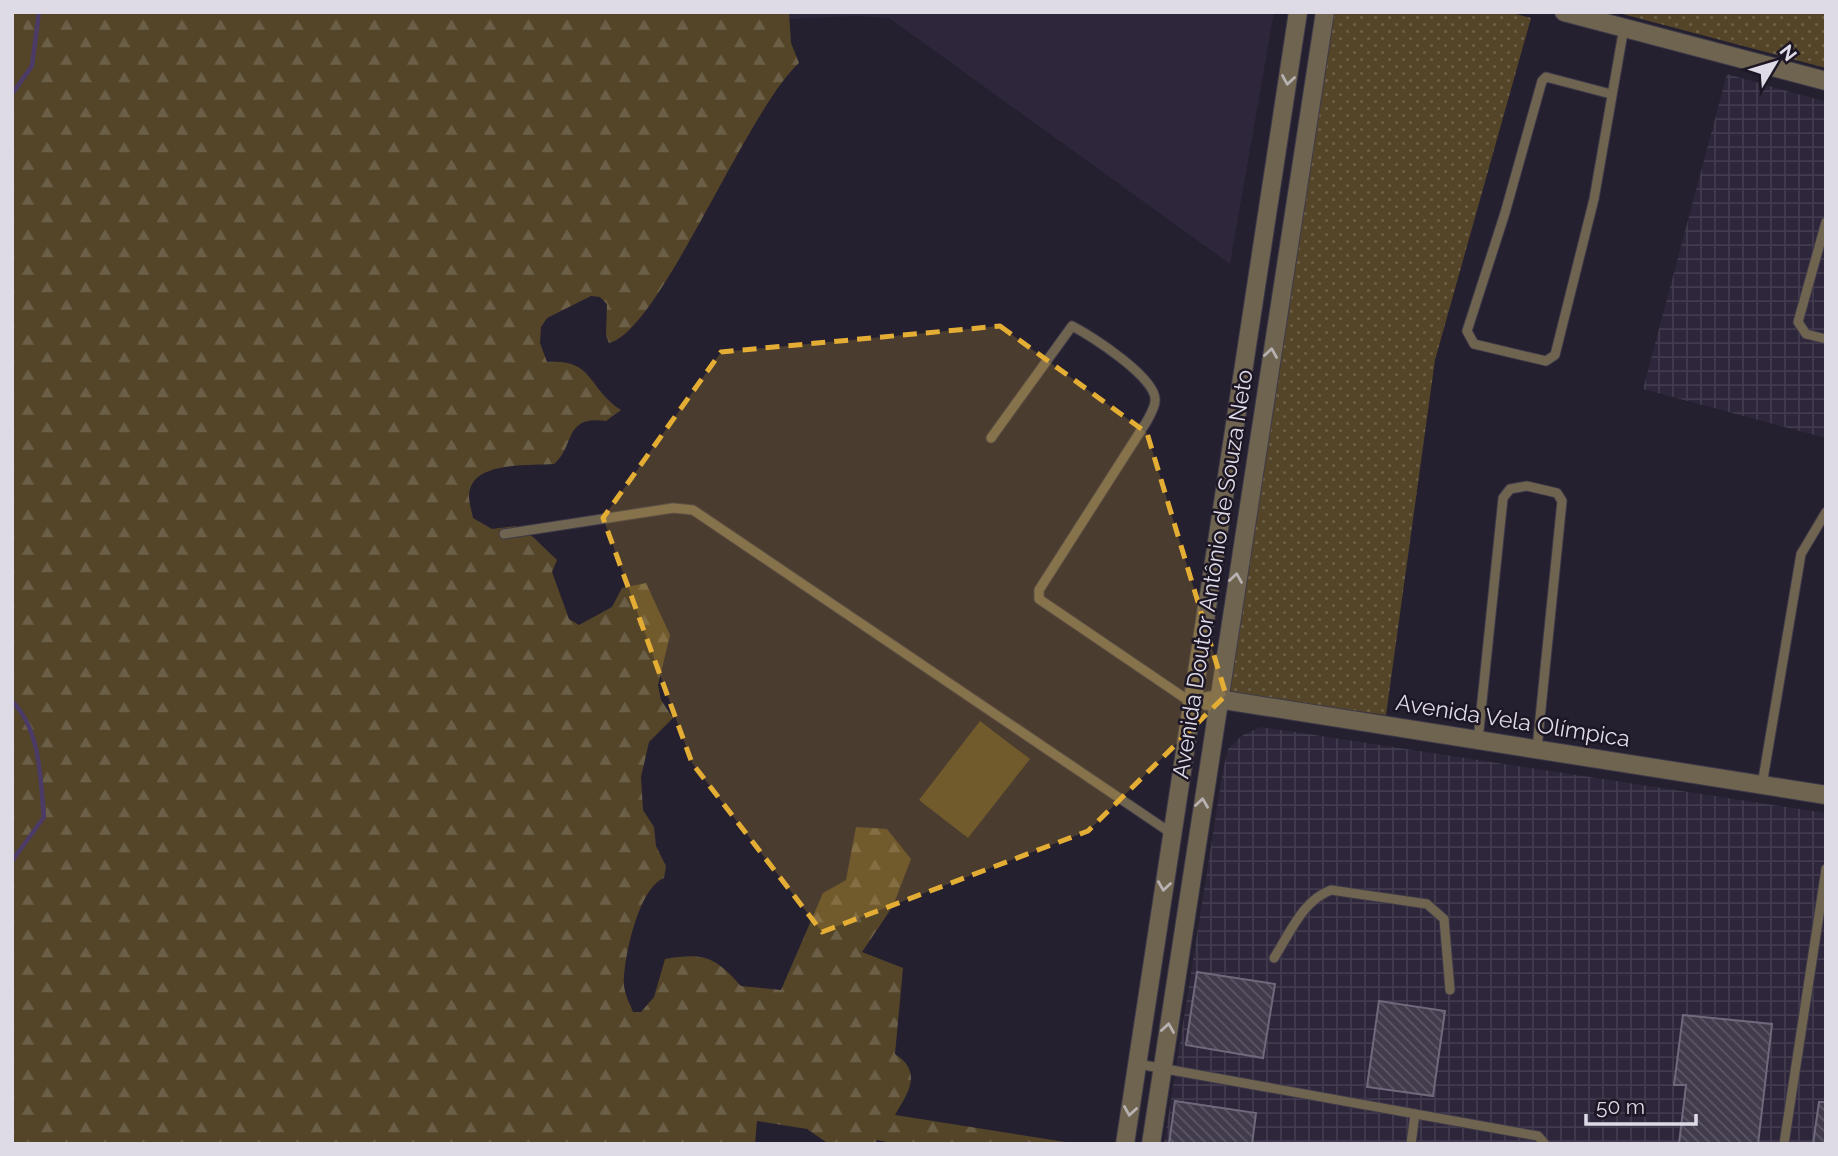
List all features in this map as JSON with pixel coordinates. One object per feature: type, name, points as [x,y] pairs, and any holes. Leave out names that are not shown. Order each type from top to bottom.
[{"type":"street","name":"Avenida Doutor Antônio de Souza Neto","points":[[1125,1144],[1298,12]]},
{"type":"street","name":"Avenida Doutor Antônio de Souza Neto","points":[[1151,1144],[1325,12]]},
{"type":"street","points":[[1564,12],[1826,81]]},
{"type":"street","points":[[1279,138],[1304,141]]},
{"type":"street","name":"Avenida Vela Olímpica","points":[[1193,703],[1218,699],[1826,795]]},
{"type":"lane","points":[[1611,94],[1546,77],[1542,81],[1505,213],[1467,331],[1474,344],[1546,361],[1555,355],[1594,199],[1624,27]]},
{"type":"lane","points":[[1826,222],[1798,322],[1806,334],[1826,339]]},
{"type":"lane","points":[[991,438],[1072,326],[1139,373],[1153,387],[1156,401],[1147,421],[1039,590],[1039,599],[1193,703]]},
{"type":"lane","points":[[1478,740],[1503,498],[1510,489],[1527,486],[1557,493],[1562,501],[1537,748]]},
{"type":"lane","points":[[504,534],[673,509],[693,510],[1171,833]]},
{"type":"lane","points":[[1762,785],[1801,554],[1826,512]]},
{"type":"lane","points":[[1784,1144],[1826,869]]},
{"type":"lane","points":[[1274,958],[1307,905],[1318,895],[1331,890],[1427,904],[1444,919],[1450,990]]},
{"type":"lane","points":[[1157,934],[1182,940]]},
{"type":"lane","points":[[1138,1064],[1538,1136],[1545,1144]]},
{"type":"lane","points":[[1411,1144],[1415,1114]]},
{"type":"highlighted area","points":[[1000,326],[1147,433],[1226,695],[1088,831],[822,932],[692,763],[603,518],[721,352]]},
{"type":"shaded area","points":[[788,12],[1274,12],[1230,264],[889,18],[856,16],[789,19]]},
{"type":"shaded area","points":[[1727,74],[1826,102],[1826,438],[1643,389]]},
{"type":"shaded area","points":[[1261,727],[1826,813],[1826,1144],[1164,1144],[1223,770],[1228,749],[1243,735]]},
{"type":"green space","points":[[12,12],[789,12],[791,43],[799,63],[778,88],[754,125],[678,262],[653,301],[630,329],[609,343],[606,335],[607,304],[600,297],[591,296],[547,318],[541,327],[540,343],[547,362],[562,362],[582,370],[621,410],[606,421],[592,420],[576,427],[554,464],[503,467],[479,476],[472,484],[469,496],[473,518],[492,529],[515,526],[533,537],[557,560],[552,572],[569,619],[579,625],[612,607],[622,588],[646,583],[670,635],[658,685],[661,700],[673,718],[649,742],[641,777],[643,810],[654,827],[656,846],[666,866],[664,878],[655,884],[640,910],[629,943],[624,986],[633,1012],[641,1012],[654,997],[665,959],[690,956],[708,959],[724,969],[741,986],[781,990],[823,893],[846,880],[856,827],[887,829],[911,859],[893,906],[862,952],[903,968],[895,1054],[904,1061],[911,1076],[908,1091],[895,1115],[1078,1144],[897,1144],[877,1140],[874,1144],[829,1144],[807,1129],[757,1121],[755,1144],[12,1144]]},
{"type":"green space","points":[[12,12],[20,12],[32,66],[12,94]]},
{"type":"green space","points":[[1334,12],[1508,12],[1531,18],[1435,360],[1386,715],[1225,693]]},
{"type":"green space","points":[[1615,12],[1826,12],[1826,68]]},
{"type":"green space","points":[[980,721],[1030,759],[968,838],[919,800]]},
{"type":"building","points":[[1197,972],[1275,984],[1263,1058],[1186,1045]]},
{"type":"building","points":[[1379,1001],[1445,1011],[1433,1096],[1367,1087]]},
{"type":"building","points":[[1683,1015],[1772,1024],[1758,1144],[1679,1144],[1686,1085],[1674,1085]]},
{"type":"building","points":[[1175,1101],[1256,1113],[1252,1144],[1169,1144]]},
{"type":"building","points":[[1819,1102],[1826,1102],[1826,1144],[1813,1144]]},
{"type":"waterway","points":[[12,94],[32,66],[39,12]]},
{"type":"waterway","points":[[12,701],[22,713],[34,740],[44,817],[12,861]]}]
